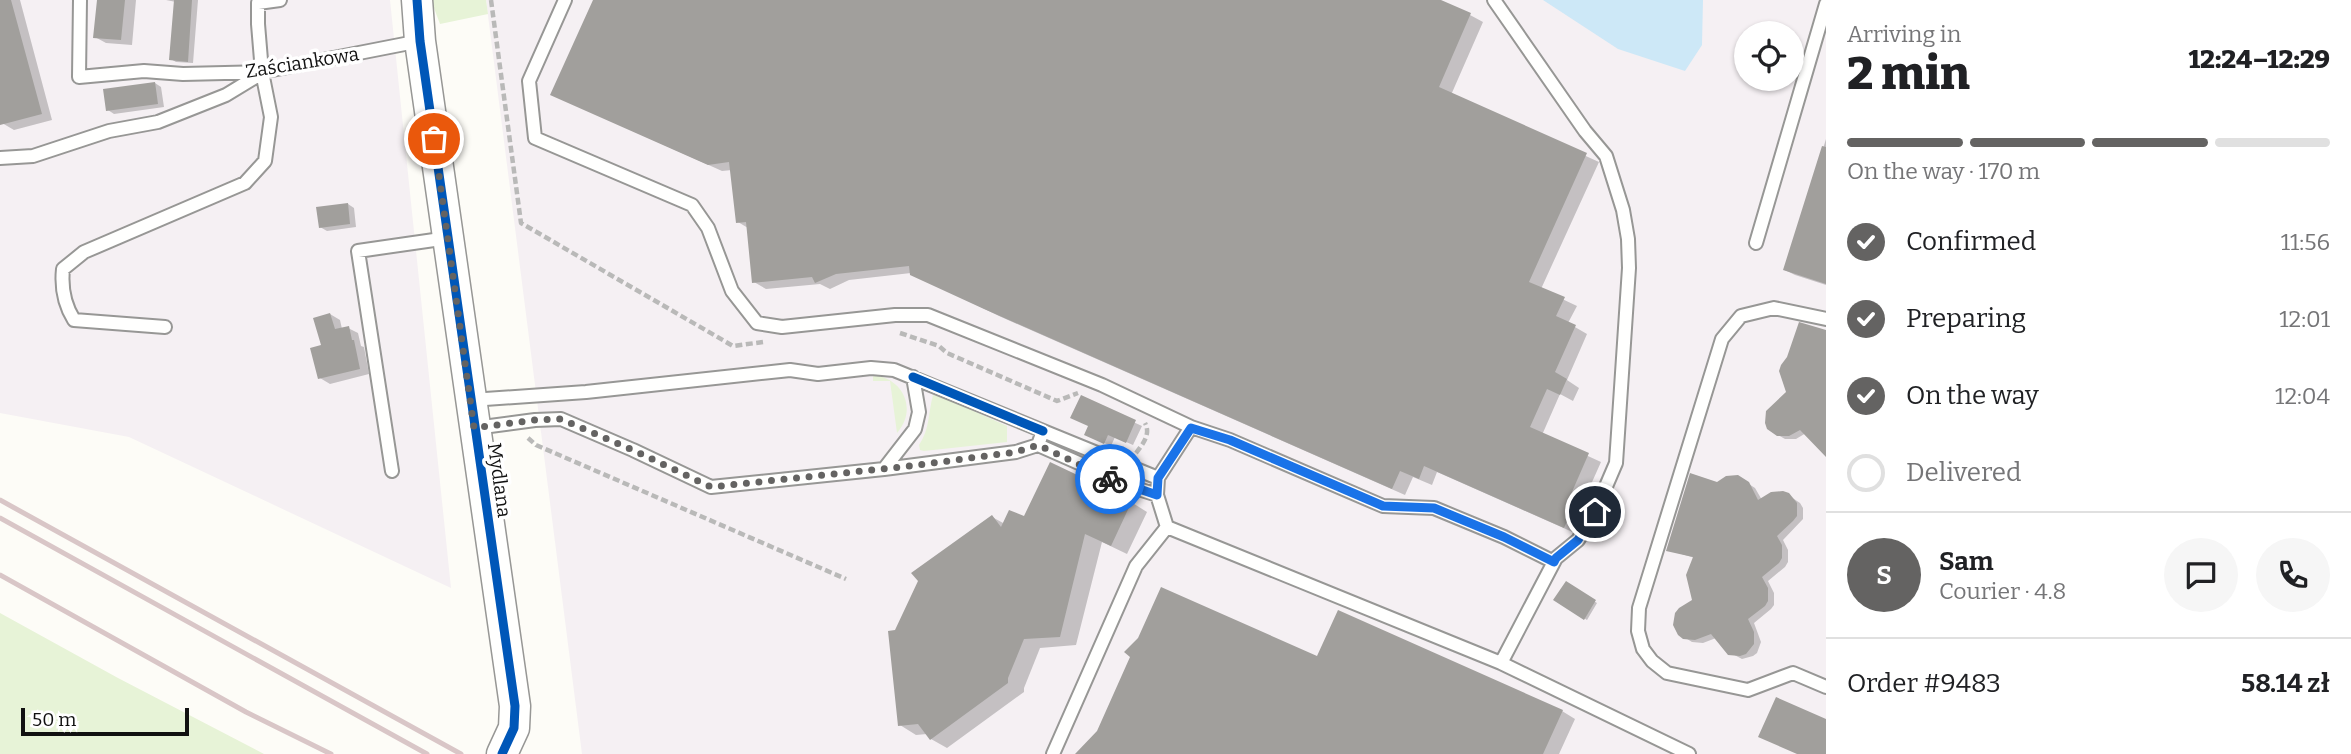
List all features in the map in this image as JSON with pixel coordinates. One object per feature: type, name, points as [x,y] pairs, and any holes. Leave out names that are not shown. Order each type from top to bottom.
[{"type":"street","name":"Mydlana","points":[[417,0],[420,41],[515,706],[514,728],[502,754]]},
{"type":"lane","name":"Zaściankowa","points":[[80,0],[79,77],[145,71],[183,74],[262,72],[420,41]]},
{"type":"lane","points":[[165,327],[74,320],[68,310],[62,285],[64,269],[83,252],[245,183],[265,160],[271,117],[262,72],[258,3],[280,0]]},
{"type":"lane","points":[[565,0],[529,81],[535,138],[692,205],[708,228],[732,291],[757,323],[782,327],[895,314],[928,315],[1102,385],[1191,428],[1230,440],[1383,506],[1434,508],[1504,537],[1554,562]]},
{"type":"lane","points":[[1494,0],[1585,131],[1606,156],[1623,210],[1629,268],[1616,463],[1595,512],[1578,540],[1556,558],[1501,663]]},
{"type":"lane","points":[[1756,243],[1826,4]]},
{"type":"lane","points":[[0,158],[33,156],[109,131],[158,122],[226,95],[262,72]]},
{"type":"lane","points":[[392,471],[358,251],[448,238]]},
{"type":"lane","points":[[1826,319],[1774,308],[1741,316],[1722,339],[1639,608],[1638,631],[1639,640],[1647,655],[1667,673],[1748,690],[1793,673],[1826,687]]},
{"type":"lane","points":[[473,414],[586,392],[789,370],[818,374],[871,368],[894,370],[1158,478]]},
{"type":"lane","points":[[884,469],[915,429],[919,412],[913,377]]},
{"type":"lane","points":[[473,414],[535,420],[561,419],[711,487],[884,469],[1016,452],[1038,445],[1117,482],[1157,495]]},
{"type":"lane","points":[[1167,527],[1157,495],[1158,478],[1191,428]]},
{"type":"lane","points":[[1038,445],[1043,430]]},
{"type":"lane","points":[[1167,527],[1501,663],[1689,754]]},
{"type":"lane","points":[[1053,754],[1136,566],[1167,527]]},
{"type":"path","points":[[491,0],[521,223],[733,346],[774,341]]},
{"type":"path","points":[[894,332],[939,346],[947,353],[1056,401],[1080,392],[1088,396]]},
{"type":"path","points":[[1134,455],[1147,436],[1147,427],[1143,421]]},
{"type":"path","points":[[521,432],[536,445],[846,579]]},
{"type":"shaded area","points":[[0,0],[390,0],[451,588],[129,437],[0,413]]},
{"type":"shaded area","points":[[486,0],[1826,0],[1826,754],[582,754]]},
{"type":"green space","points":[[431,0],[486,0],[488,14],[440,24]]},
{"type":"green space","points":[[873,375],[884,377],[892,382],[904,396],[906,414],[897,433],[890,381],[873,381]]},
{"type":"green space","points":[[933,395],[1007,426],[1007,442],[920,450],[919,445],[927,427]]},
{"type":"green space","points":[[0,613],[118,678],[264,754],[0,754]]},
{"type":"water","points":[[1543,0],[1703,0],[1702,45],[1685,71],[1618,49]]},
{"type":"building","points":[[0,0],[11,0],[42,114],[0,125]]},
{"type":"building","points":[[97,0],[125,0],[121,40],[93,38]]},
{"type":"building","points":[[174,0],[192,0],[188,62],[169,60]]},
{"type":"building","points":[[593,0],[1441,0],[1471,13],[1439,87],[1587,153],[1529,282],[1565,297],[1556,316],[1576,325],[1555,372],[1567,379],[1560,395],[1547,389],[1530,427],[1589,453],[1568,501],[1575,504],[1564,528],[1424,466],[1419,479],[1400,471],[1392,489],[910,275],[909,266],[836,274],[815,283],[812,277],[752,283],[746,222],[736,223],[729,162],[708,165],[550,95]]},
{"type":"building","points":[[155,82],[158,104],[106,111],[103,89]]},
{"type":"building","points":[[1822,146],[1826,147],[1826,284],[1783,270]]},
{"type":"building","points":[[348,203],[350,224],[319,228],[316,207]]},
{"type":"building","points":[[330,313],[335,329],[349,326],[360,369],[318,379],[310,348],[321,345],[313,318]]},
{"type":"building","points":[[1799,322],[1826,330],[1826,457],[1800,430],[1789,436],[1777,436],[1767,429],[1765,423],[1766,411],[1786,392],[1779,371],[1787,357]]},
{"type":"building","points":[[1081,395],[1136,420],[1126,443],[1108,435],[1104,444],[1084,435],[1088,426],[1070,418]]},
{"type":"building","points":[[1050,462],[1132,501],[1111,546],[1085,534],[1060,637],[1024,639],[1008,683],[930,740],[918,724],[898,726],[888,631],[895,630],[918,581],[911,573],[992,515],[1001,527],[1009,510],[1024,516]]},
{"type":"building","points":[[1690,473],[1717,482],[1726,476],[1738,475],[1749,482],[1758,500],[1771,492],[1783,491],[1789,493],[1797,503],[1797,516],[1777,536],[1782,545],[1782,558],[1762,577],[1768,588],[1768,601],[1748,619],[1754,632],[1754,644],[1746,654],[1740,656],[1728,655],[1711,634],[1695,640],[1683,639],[1673,625],[1675,613],[1692,600],[1686,575],[1693,557],[1666,551]]},
{"type":"building","points":[[1566,581],[1596,600],[1584,620],[1553,600]]},
{"type":"building","points":[[1161,587],[1317,656],[1338,610],[1563,710],[1543,754],[1075,754],[1097,731],[1130,657],[1124,652],[1138,638]]},
{"type":"building","points":[[1776,697],[1826,719],[1826,754],[1797,754],[1758,737]]},
{"type":"railway","points":[[0,500],[461,754]]},
{"type":"railway","points":[[0,518],[427,754]]},
{"type":"railway","points":[[0,575],[246,712],[331,754]]},
{"type":"cycle path","points":[[417,0],[420,41],[515,706],[514,728],[502,754]]},
{"type":"cycle path","points":[[913,377],[1043,431]]},
{"type":"way so far","points":[[434,139],[474,428],[550,418],[561,419],[711,487],[910,466],[1016,452],[1038,445],[1110,479]]},
{"type":"route","points":[[1110,479],[1157,495],[1158,478],[1191,428],[1230,440],[1383,506],[1434,508],[1504,537],[1554,562],[1578,540],[1595,512]]}]
